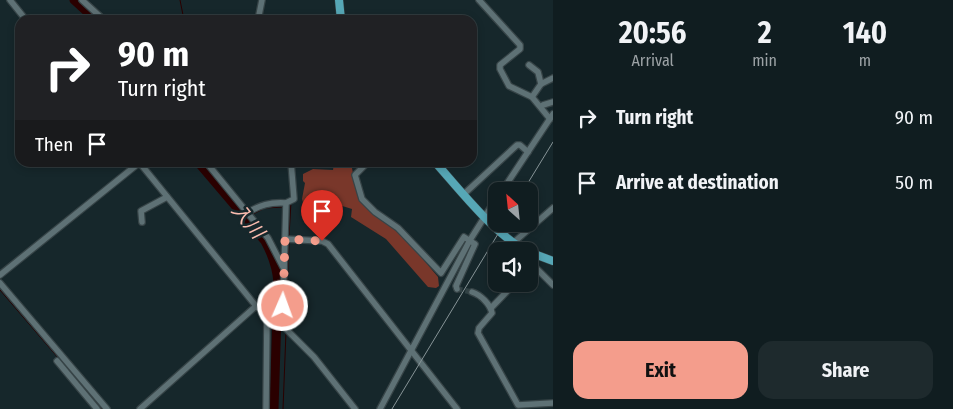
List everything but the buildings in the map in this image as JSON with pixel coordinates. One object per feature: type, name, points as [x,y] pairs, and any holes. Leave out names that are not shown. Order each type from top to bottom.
[{"type":"main road","points":[[339,0],[340,15]]},
{"type":"main road","points":[[439,167],[485,217],[514,242]]},
{"type":"main road","points":[[538,256],[551,261]]},
{"type":"street","points":[[10,0],[22,15]]},
{"type":"street","points":[[82,0],[98,15]]},
{"type":"street","points":[[259,15],[262,0]]},
{"type":"street","points":[[479,0],[520,45],[520,49],[500,65],[500,69],[510,86],[532,97],[551,116],[508,182]]},
{"type":"street","points":[[529,65],[538,72],[541,84]]},
{"type":"street","points":[[532,97],[541,84],[553,78]]},
{"type":"street","points":[[543,105],[553,102]]},
{"type":"street","points":[[464,194],[517,145],[520,145],[528,152]]},
{"type":"street","points":[[0,275],[134,167]]},
{"type":"street","points":[[142,167],[256,306],[282,326],[314,357],[356,409]]},
{"type":"street","points":[[210,167],[268,238],[284,269]]},
{"type":"street","points":[[247,213],[260,205],[268,203],[286,204],[294,199],[291,167]]},
{"type":"street","points":[[363,167],[355,175],[362,199],[375,212],[398,228],[441,273],[464,237],[475,244],[456,286],[457,290]]},
{"type":"street","points":[[142,222],[141,212],[167,197]]},
{"type":"street","points":[[282,326],[286,204]]},
{"type":"street","points":[[527,242],[553,208]]},
{"type":"street","points":[[380,409],[470,240],[488,212]]},
{"type":"street","points":[[285,239],[322,241],[328,244],[457,409]]},
{"type":"street","points":[[538,272],[553,285]]},
{"type":"street","points":[[0,283],[107,409]]},
{"type":"street","points":[[472,292],[478,294],[491,308],[492,313],[479,328],[478,333],[518,406],[553,403]]},
{"type":"street","points":[[491,308],[506,292]]},
{"type":"street","points":[[140,409],[256,306]]},
{"type":"street","points":[[266,409],[269,317]]},
{"type":"street","points":[[57,361],[97,409]]},
{"type":"shaded area","points":[[333,167],[352,167],[357,194],[361,201],[411,245],[438,277],[439,286],[436,288],[428,287],[386,239],[351,217],[352,209],[339,205],[319,208],[304,206],[302,199],[305,183],[303,181],[303,174],[313,169],[333,170]]},
{"type":"waterway","name":"入川","points":[[74,0],[90,15]]},
{"type":"waterway","points":[[180,0],[183,15]]},
{"type":"waterway","name":"入川","points":[[202,167],[265,241],[274,261],[278,283],[274,409]]},
{"type":"waterway","points":[[289,167],[290,181]]},
{"type":"waterway","points":[[289,236],[291,202]]},
{"type":"waterway","points":[[253,214],[265,208],[282,207]]},
{"type":"waterway","points":[[286,316],[289,242]]},
{"type":"waterway","points":[[0,290],[102,409]]},
{"type":"waterway","points":[[283,409],[286,332]]},
{"type":"tunnel","points":[[457,289],[472,292]]},
{"type":"railway","points":[[529,182],[553,142]]},
{"type":"railway","points":[[392,409],[499,232]]},
{"type":"route","points":[[283,306],[285,239],[322,241]]}]
